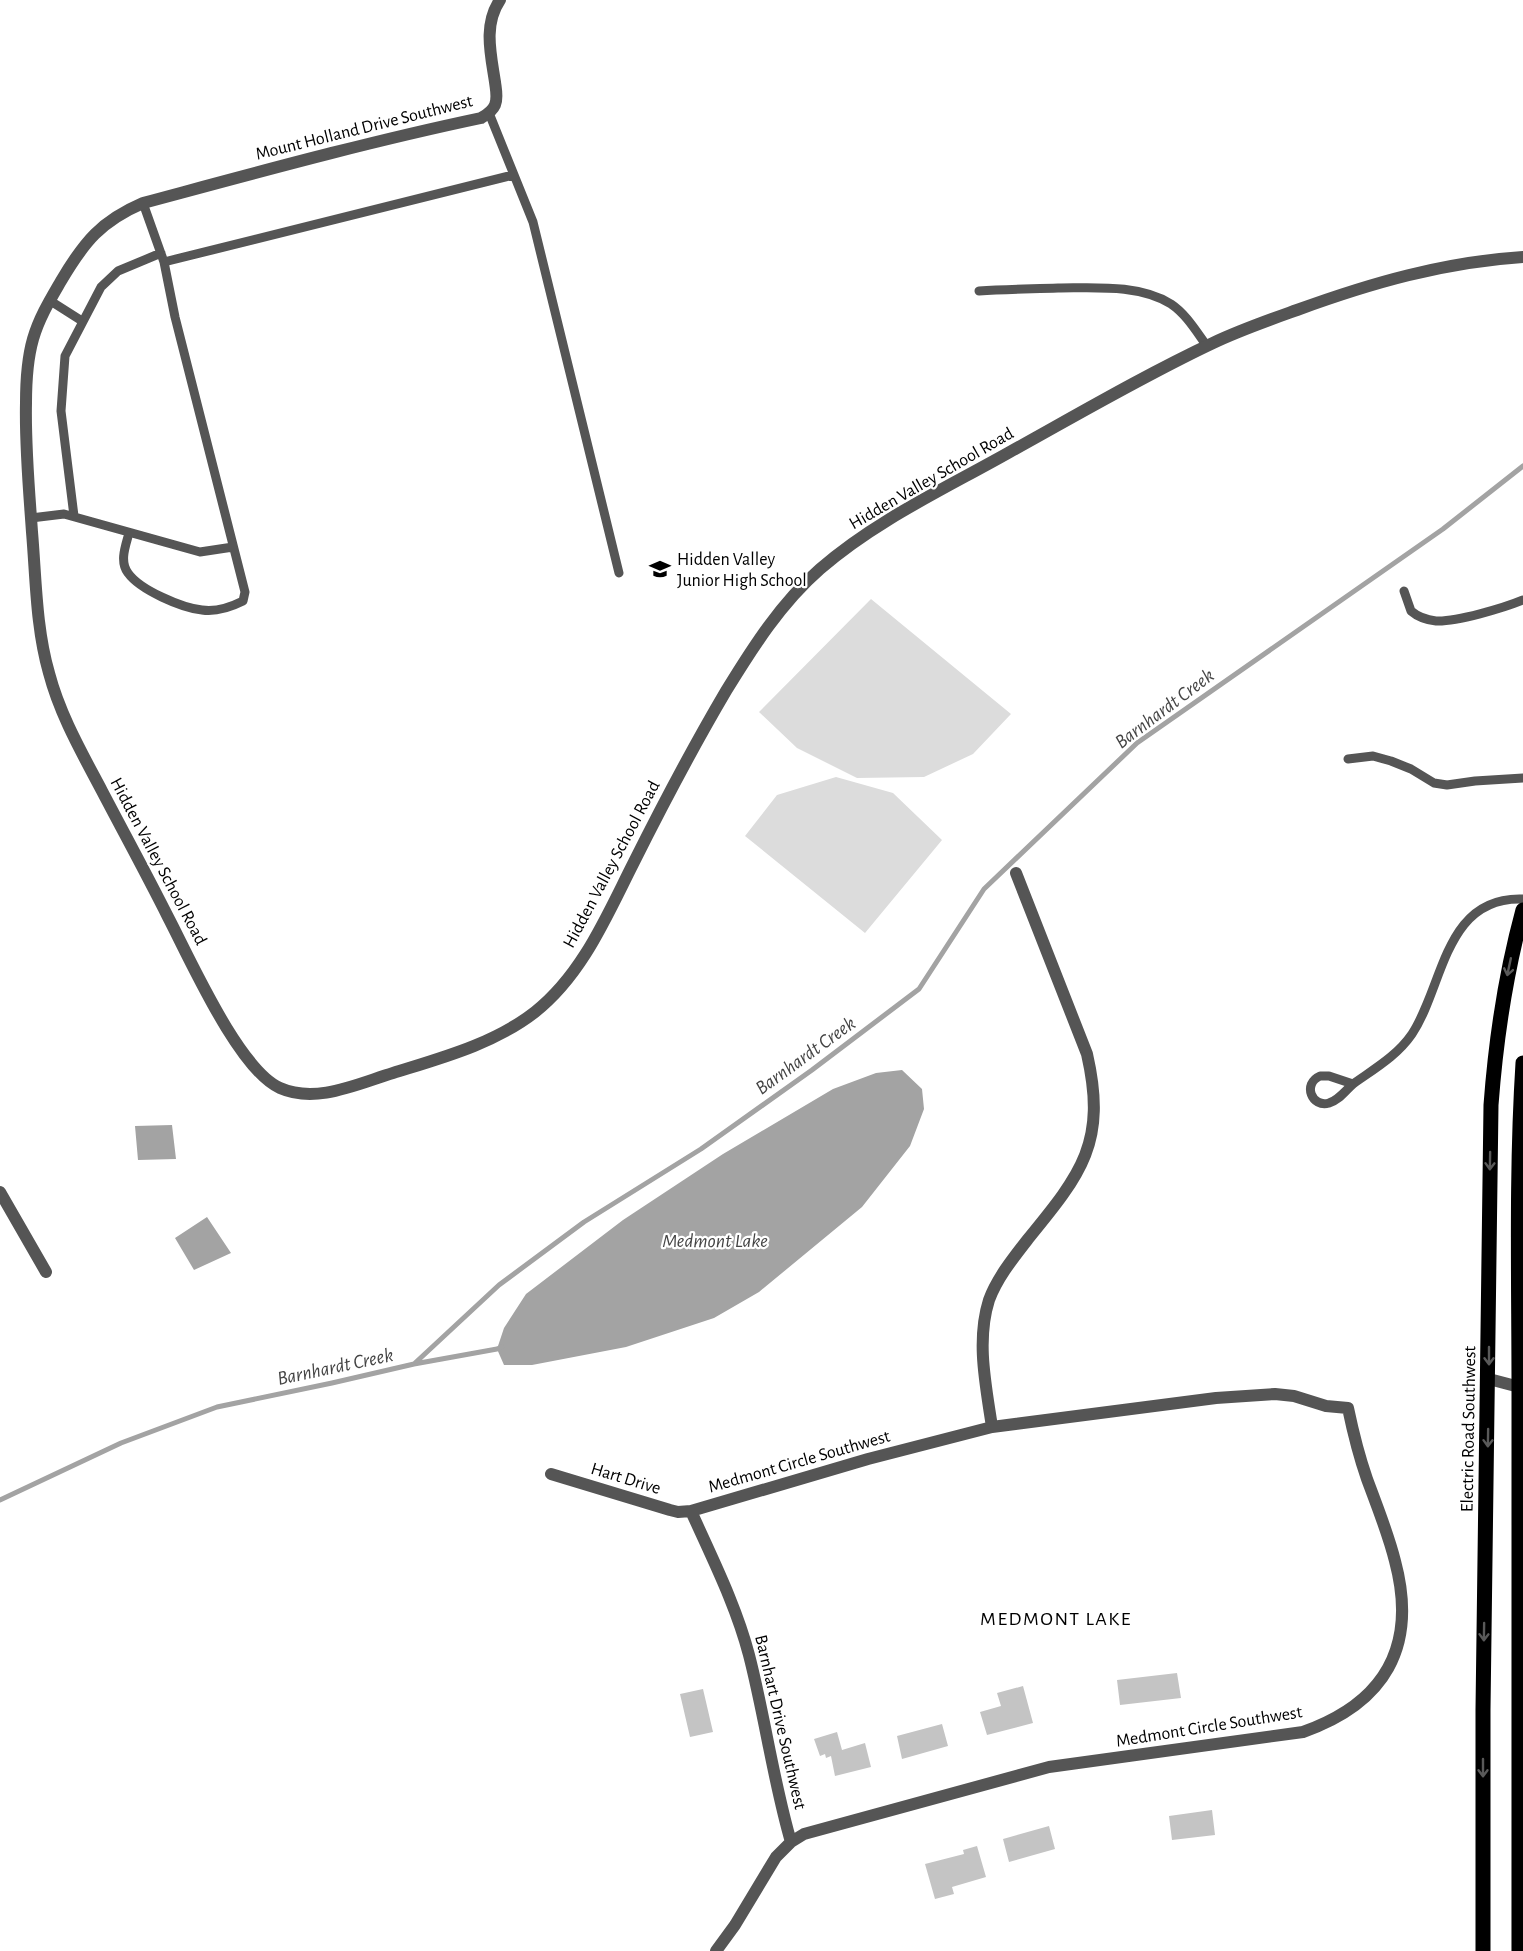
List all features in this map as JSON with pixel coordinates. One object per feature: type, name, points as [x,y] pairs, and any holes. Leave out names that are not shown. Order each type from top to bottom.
[{"type":"main road","name":"Electric Road Southwest","points":[[1483,1951],[1483,1710],[1491,1105],[1495,1047],[1503,991],[1523,910]]},
{"type":"main road","points":[[1520,1951],[1521,1387],[1518,1234],[1523,1063]]},
{"type":"street","name":"Mount Holland Drive Southwest","points":[[169,196],[396,136],[481,118],[495,105],[497,96],[489,39],[491,21],[500,0]]},
{"type":"street","name":"Hidden Valley School Road","points":[[169,196],[143,202],[125,210],[105,223],[90,237],[49,300],[35,331],[26,374],[26,442],[41,636],[47,668],[57,700],[80,749],[240,1049],[252,1066],[271,1084],[290,1092],[307,1095],[332,1092],[474,1045],[506,1031],[534,1012],[556,992],[576,968],[597,935],[671,790],[745,660],[778,612],[820,569],[849,546],[904,511],[1094,405],[1207,346],[1249,327],[1339,294],[1392,278],[1446,266],[1523,257]]},
{"type":"street","points":[[992,1427],[982,1348],[984,1323],[990,1299],[1019,1250],[1070,1186],[1087,1156],[1094,1111],[1093,1080],[1087,1054],[1016,873]]},
{"type":"street","points":[[0,1192],[46,1272]]},
{"type":"street","points":[[1489,1379],[1521,1387]]},
{"type":"street","name":"Medmont Circle Southwest","points":[[692,1511],[868,1459],[992,1427],[1216,1398],[1275,1394],[1294,1396],[1326,1406],[1348,1408],[1359,1456],[1384,1524],[1401,1589],[1400,1639],[1394,1659],[1384,1677],[1346,1712],[1324,1724],[1303,1732],[1049,1767],[804,1834],[791,1842],[776,1857],[716,1951]]},
{"type":"street","name":"Hart Drive","points":[[550,1474],[670,1510],[692,1511]]},
{"type":"street","name":"Barnhart Drive Southwest","points":[[692,1511],[733,1606],[749,1653],[791,1842]]},
{"type":"lane","points":[[489,113],[533,222],[619,573]]},
{"type":"lane","points":[[74,516],[61,411],[65,356],[101,286],[118,271],[163,258],[513,175]]},
{"type":"lane","points":[[129,533],[123,553],[127,572],[144,587],[174,602],[203,610],[231,607],[243,601],[244,592],[175,317],[163,258],[143,202]]},
{"type":"lane","points":[[979,291],[1104,288],[1153,296],[1171,304],[1185,316],[1207,346]]},
{"type":"lane","points":[[49,300],[82,321]]},
{"type":"lane","points":[[31,518],[64,514],[74,516],[200,552],[233,547]]},
{"type":"lane","points":[[1404,591],[1411,610],[1415,614],[1438,621],[1480,613],[1523,600]]},
{"type":"lane","points":[[1348,759],[1373,756],[1411,769],[1434,783],[1447,785],[1523,778]]},
{"type":"lane","points":[[1353,1084],[1392,1056],[1414,1031],[1449,948],[1462,927],[1489,905],[1501,900],[1523,899]]},
{"type":"shaded area","points":[[871,599],[1011,714],[973,754],[924,777],[857,778],[797,748],[759,712]]},
{"type":"shaded area","points":[[836,777],[893,793],[942,840],[865,933],[745,836],[777,795]]},
{"type":"water","name":"Medmont Lake","points":[[902,1070],[922,1089],[924,1109],[910,1146],[862,1207],[759,1292],[714,1318],[626,1347],[532,1365],[504,1365],[497,1349],[504,1328],[526,1294],[623,1220],[723,1154],[833,1089],[876,1073]]},
{"type":"water","points":[[172,1125],[176,1159],[138,1160],[135,1126]]},
{"type":"water","points":[[207,1217],[231,1253],[194,1270],[175,1238]]},
{"type":"building","points":[[1177,1673],[1181,1698],[1120,1705],[1117,1680]]},
{"type":"building","points":[[1023,1686],[1033,1723],[987,1735],[980,1712],[1001,1706],[997,1693]]},
{"type":"building","points":[[703,1689],[713,1732],[690,1737],[680,1694]]},
{"type":"building","points":[[942,1724],[948,1746],[902,1759],[897,1736]]},
{"type":"building","points":[[837,1732],[842,1750],[865,1743],[871,1767],[835,1776],[831,1756],[826,1758],[825,1754],[820,1756],[814,1739]]},
{"type":"building","points":[[1212,1810],[1215,1835],[1172,1840],[1169,1816]]},
{"type":"building","points":[[1049,1826],[1055,1849],[1009,1862],[1003,1839]]},
{"type":"building","points":[[977,1846],[986,1877],[952,1887],[954,1894],[935,1899],[925,1864],[964,1854],[963,1850]]},
{"type":"waterway","name":"Barnhardt Creek","points":[[414,1364],[499,1285],[584,1222],[701,1149],[812,1070],[919,989],[984,889],[1137,743],[1443,529],[1523,466]]},
{"type":"waterway","name":"Barnhardt Creek","points":[[0,1500],[121,1443],[217,1407],[502,1347]]},
{"type":"place","name":"Hidden Valley Junior High School","points":[[660,569]]},
{"type":"district","name":"MEDMONT LAKE","points":[[1056,1618]]}]
